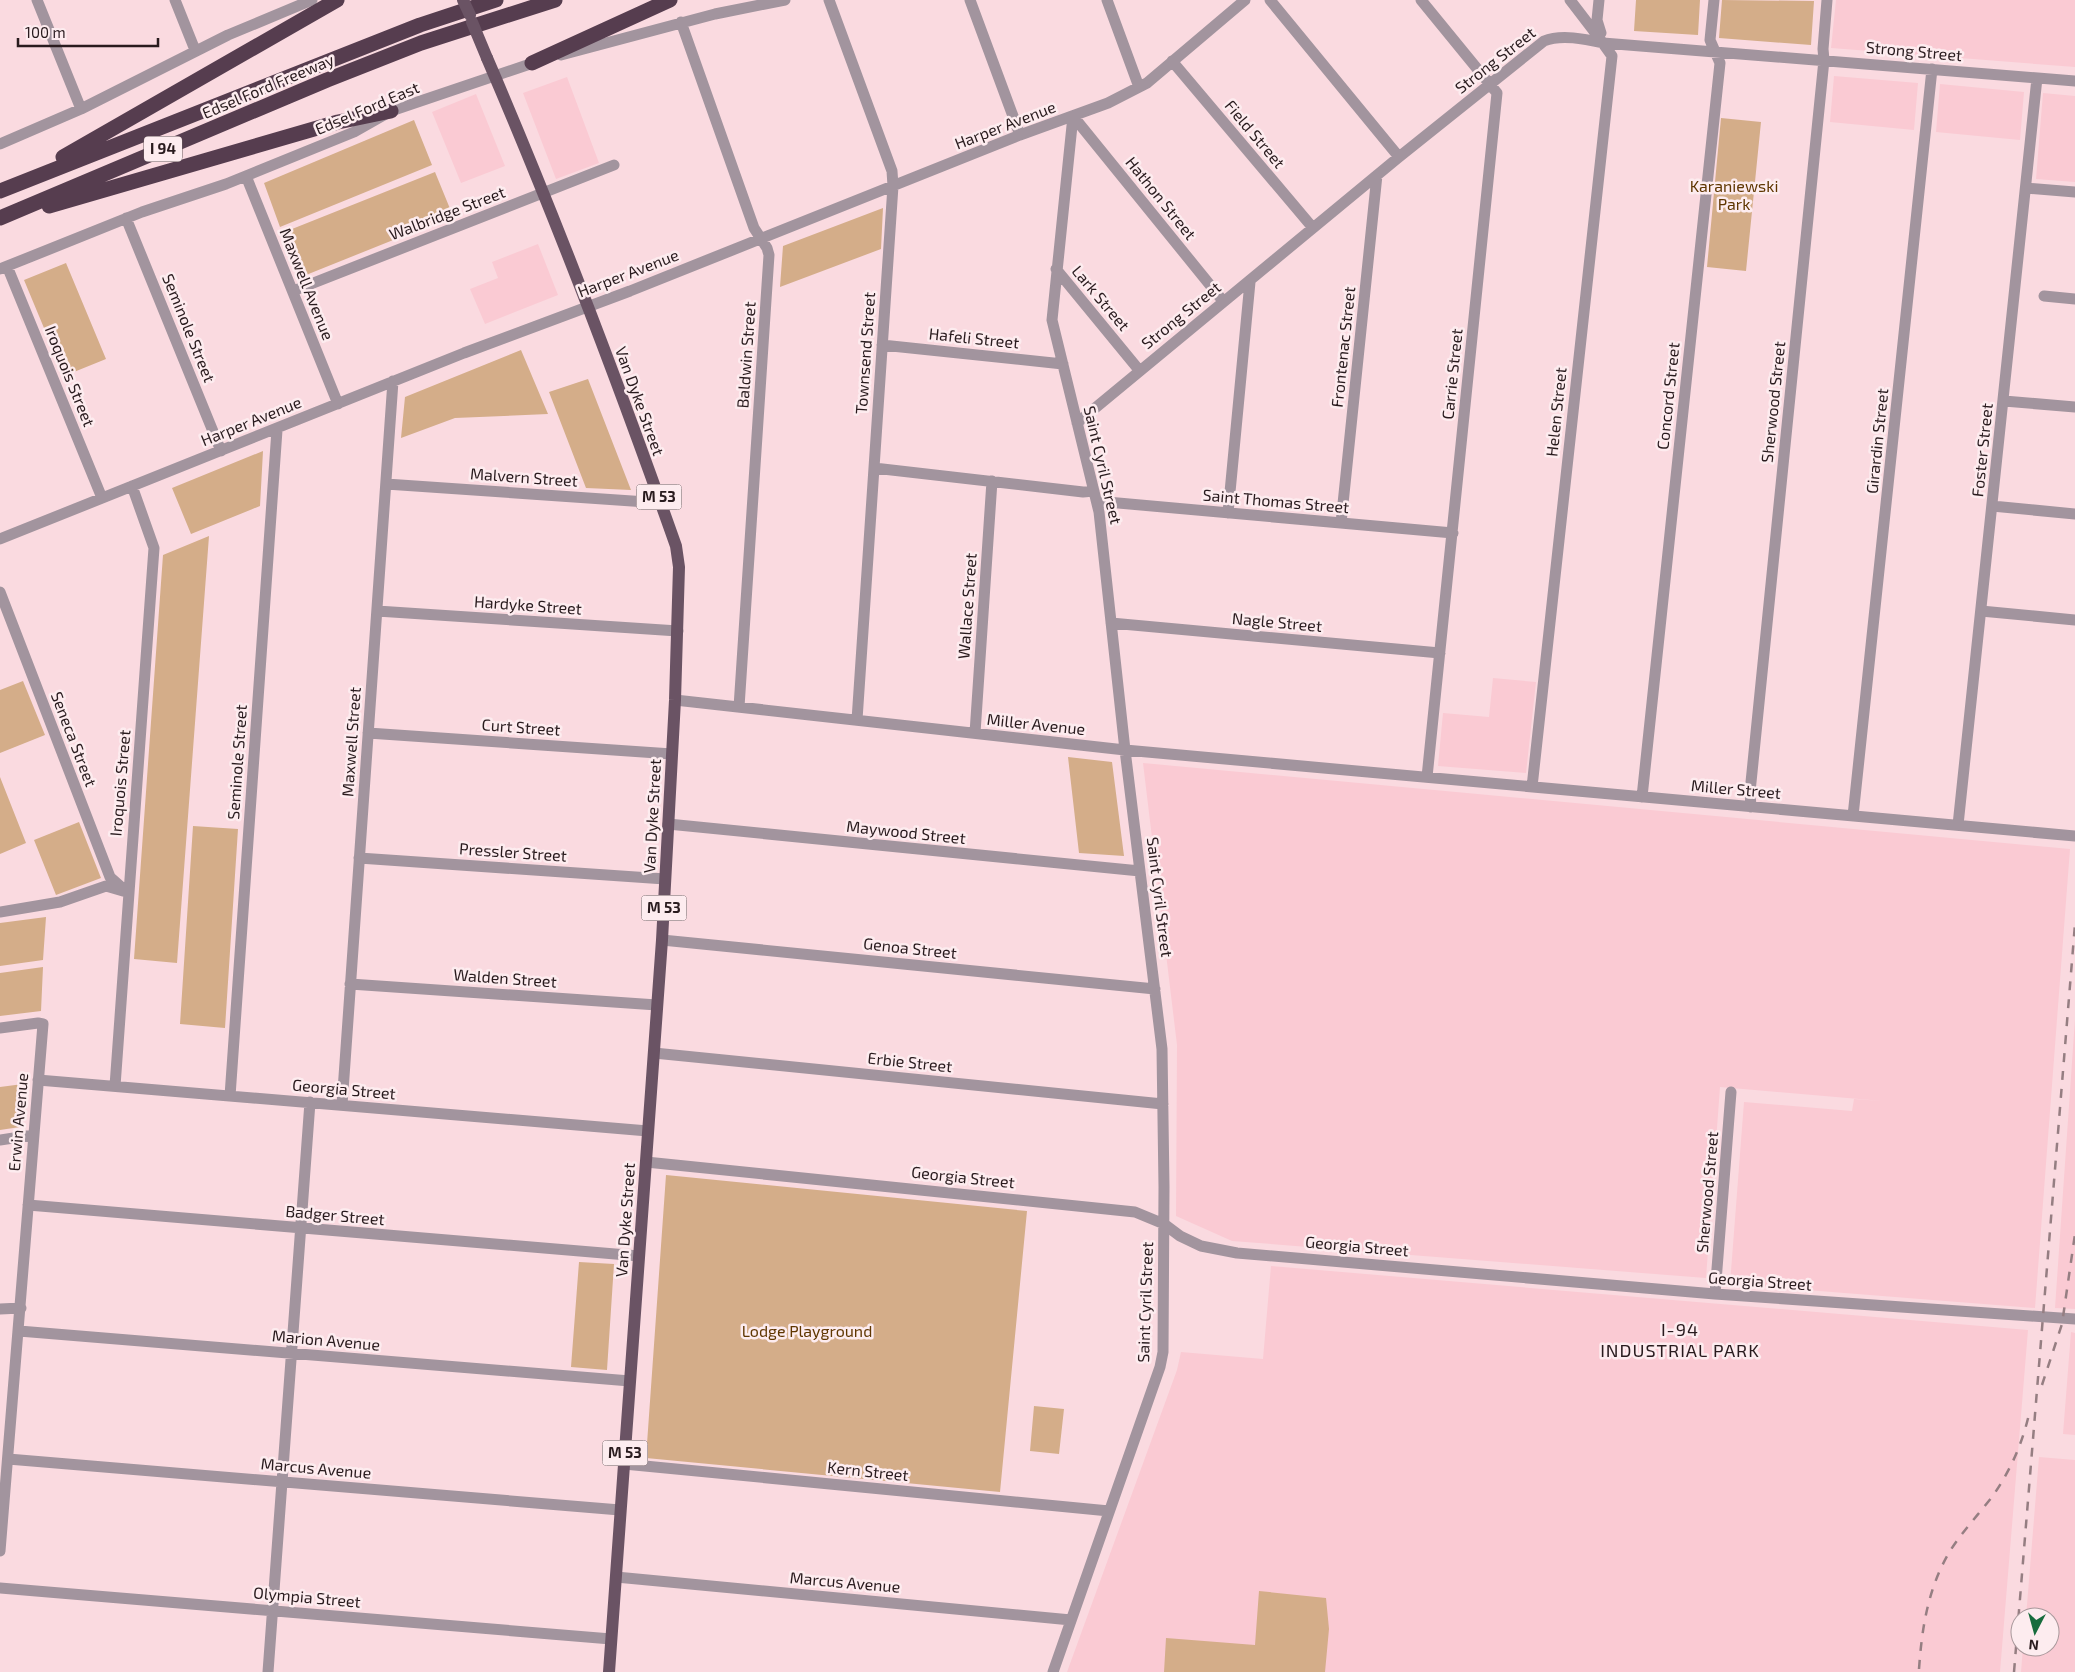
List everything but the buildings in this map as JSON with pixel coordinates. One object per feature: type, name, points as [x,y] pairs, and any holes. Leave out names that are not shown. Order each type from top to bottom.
[{"type":"highway","points":[[25,181],[106,132],[337,0]]},
{"type":"highway","name":"Edsel Ford Freeway","points":[[0,191],[412,29],[496,0]]},
{"type":"highway","name":"Edsel Ford Freeway","points":[[0,219],[327,80],[421,43],[555,0]]},
{"type":"highway","points":[[532,63],[670,0]]},
{"type":"highway","points":[[0,219],[338,122],[391,111]]},
{"type":"main road","name":"Van Dyke Street","points":[[463,0],[511,111],[588,307],[661,503],[678,556],[678,631],[662,940],[609,1672]]},
{"type":"street","points":[[37,0],[81,109]]},
{"type":"street","points":[[174,0],[195,50]]},
{"type":"street","points":[[0,144],[81,109],[195,50],[312,0]]},
{"type":"street","name":"Edsel Ford East","points":[[4,268],[126,218],[246,176],[354,132],[391,111],[532,63],[681,22],[753,5],[786,0]]},
{"type":"street","name":"Townsend Street","points":[[829,0],[892,171],[893,186],[857,720]]},
{"type":"street","points":[[970,0],[1020,135]]},
{"type":"street","points":[[1107,0],[1139,87]]},
{"type":"street","name":"Harper Avenue","points":[[0,539],[221,450],[276,430],[393,381],[588,307],[1020,135],[1108,103],[1147,83],[1244,0]]},
{"type":"street","points":[[1270,0],[1399,156]]},
{"type":"street","name":"Carrie Street","points":[[1421,0],[1497,93],[1427,777]]},
{"type":"street","name":"Helen Street","points":[[1532,787],[1612,56],[1570,0]]},
{"type":"street","points":[[1599,0],[1597,20],[1603,42]]},
{"type":"street","name":"Concord Street","points":[[1642,797],[1720,63],[1710,40],[1714,0]]},
{"type":"street","name":"Sherwood Street","points":[[1751,807],[1750,792],[1824,60],[1823,49],[1827,0]]},
{"type":"street","name":"Baldwin Street","points":[[681,22],[754,228],[767,248],[768,255],[739,707]]},
{"type":"street","name":"Strong Street","points":[[1077,422],[1224,300],[1250,282],[1399,156],[1550,38],[2075,81]]},
{"type":"street","name":"Field Street","points":[[1172,61],[1313,228]]},
{"type":"street","name":"Girardin Street","points":[[1853,816],[1932,69]]},
{"type":"street","name":"Foster Street","points":[[1958,825],[2037,78]]},
{"type":"street","name":"Saint Cyril Street","points":[[1052,1672],[1162,1361],[1164,1224],[1162,1049],[1125,750],[1112,623],[1097,504],[1052,320],[1073,116]]},
{"type":"street","name":"Hathon Street","points":[[1073,116],[1224,300]]},
{"type":"street","name":"Walbridge Street","points":[[293,291],[614,165]]},
{"type":"street","name":"Frontenac Street","points":[[1341,523],[1377,174]]},
{"type":"street","name":"Maxwell Avenue","points":[[246,176],[338,404]]},
{"type":"street","points":[[2026,188],[2075,192]]},
{"type":"street","name":"Seminole Street","points":[[126,218],[221,450]]},
{"type":"street","name":"Iroquois Street","points":[[4,268],[102,498]]},
{"type":"street","name":"Lark Street","points":[[1056,270],[1140,370]]},
{"type":"street","points":[[1228,513],[1250,282]]},
{"type":"street","points":[[2044,296],[2075,299]]},
{"type":"street","name":"Hafeli Street","points":[[882,345],[1063,364]]},
{"type":"street","name":"Maxwell Street","points":[[342,1105],[393,381]]},
{"type":"street","points":[[2004,401],[2075,407]]},
{"type":"street","name":"Seminole Street","points":[[230,1096],[276,430]]},
{"type":"street","points":[[874,468],[1083,492],[1094,491]]},
{"type":"street","name":"Wallace Street","points":[[975,733],[992,481]]},
{"type":"street","name":"Malvern Street","points":[[386,484],[661,503]]},
{"type":"street","name":"Iroquois Street","points":[[114,1086],[154,548],[132,486]]},
{"type":"street","name":"Saint Thomas Street","points":[[1097,504],[1107,502],[1453,533]]},
{"type":"street","points":[[1992,506],[2075,514]]},
{"type":"street","name":"Seneca Street","points":[[0,592],[110,877],[127,892]]},
{"type":"street","name":"Hardyke Street","points":[[377,611],[678,631]]},
{"type":"street","points":[[1981,611],[2075,620]]},
{"type":"street","name":"Nagle Street","points":[[1112,623],[1440,653]]},
{"type":"street","name":"Miller Avenue","points":[[675,700],[1125,750],[1394,774]]},
{"type":"street","name":"Curt Street","points":[[368,733],[672,754]]},
{"type":"street","name":"Miller Street","points":[[1394,774],[2075,836]]},
{"type":"street","name":"Maywood Street","points":[[668,824],[1140,871]]},
{"type":"street","name":"Pressler Street","points":[[359,858],[665,879]]},
{"type":"street","points":[[0,912],[60,902],[106,886],[127,892]]},
{"type":"street","name":"Genoa Street","points":[[662,940],[1155,989]]},
{"type":"street","name":"Walden Street","points":[[350,984],[657,1005]]},
{"type":"street","name":"Erwin Avenue","points":[[0,1028],[43,1024],[19,1331],[6,1422],[8,1460],[0,1552]]},
{"type":"street","name":"Erbie Street","points":[[654,1054],[1163,1104]]},
{"type":"street","name":"Georgia Street","points":[[38,1080],[648,1131]]},
{"type":"street","name":"Sherwood Street","points":[[1716,1294],[1731,1092]]},
{"type":"street","points":[[268,1672],[310,1102]]},
{"type":"street","points":[[0,1140],[33,1135]]},
{"type":"street","name":"Georgia Street","points":[[646,1162],[1135,1212],[1164,1224],[1180,1236],[1223,1251],[1716,1294],[2075,1319]]},
{"type":"street","name":"Badger Street","points":[[28,1205],[639,1256]]},
{"type":"street","points":[[0,1308],[21,1308]]},
{"type":"street","name":"Marion Avenue","points":[[19,1331],[630,1381]]},
{"type":"street","name":"Marcus Avenue","points":[[8,1460],[620,1510]]},
{"type":"street","name":"Kern Street","points":[[624,1464],[1109,1511]]},
{"type":"street","name":"Marcus Avenue","points":[[616,1577],[1071,1620]]},
{"type":"street","name":"Olympia Street","points":[[0,1588],[611,1639]]},
{"type":"shaded area","points":[[1836,0],[2075,0],[2075,67],[1831,48]]},
{"type":"shaded area","points":[[1834,76],[1918,83],[1914,130],[1830,122]]},
{"type":"shaded area","points":[[567,77],[599,163],[556,179],[523,93]]},
{"type":"shaded area","points":[[1940,84],[2024,92],[2020,140],[1936,132]]},
{"type":"shaded area","points":[[2043,93],[2075,96],[2075,182],[2036,179]]},
{"type":"shaded area","points":[[476,94],[505,166],[461,183],[432,112]]},
{"type":"shaded area","points":[[538,244],[558,295],[485,324],[470,289],[498,278],[492,262]]},
{"type":"shaded area","points":[[1493,678],[1536,682],[1526,773],[1438,766],[1443,713],[1489,717]]},
{"type":"shaded area","points":[[1143,763],[2070,849],[2035,1308],[1730,1284],[1744,1102],[1852,1111],[1854,1099],[1882,1101],[1720,1087],[1706,1278],[1232,1241],[1176,1216],[1177,1045]]},
{"type":"shaded area","points":[[2075,1019],[2075,1309],[2055,1308]]},
{"type":"shaded area","points":[[1271,1266],[2028,1330],[2000,1672],[1067,1672],[1177,1370],[1181,1352],[1263,1359]]},
{"type":"shaded area","points":[[2071,1332],[2075,1333],[2075,1435],[2063,1434]]},
{"type":"shaded area","points":[[2039,1457],[2075,1460],[2075,1672],[2021,1672],[2022,1657],[2060,1657],[2060,1607],[2027,1607]]},
{"type":"green space","points":[[1636,0],[1700,0],[1698,35],[1634,31]]},
{"type":"green space","points":[[1722,0],[1814,1],[1811,45],[1719,38]]},
{"type":"green space","name":"Karaniewski Park","points":[[1721,118],[1761,122],[1746,271],[1707,267]]},
{"type":"green space","points":[[414,120],[432,165],[280,227],[264,183]]},
{"type":"green space","points":[[435,172],[453,216],[301,277],[282,233]]},
{"type":"green space","points":[[883,208],[881,249],[780,287],[783,246]]},
{"type":"green space","points":[[66,263],[106,359],[64,376],[24,280]]},
{"type":"green space","points":[[521,350],[548,414],[455,418],[401,438],[405,397]]},
{"type":"green space","points":[[588,379],[631,490],[586,488],[549,392]]},
{"type":"green space","points":[[263,451],[260,506],[191,534],[172,488]]},
{"type":"green space","points":[[209,536],[177,963],[134,959],[163,555]]},
{"type":"green space","points":[[23,681],[45,735],[0,753],[0,690]]},
{"type":"green space","points":[[1068,757],[1112,762],[1124,856],[1079,853]]},
{"type":"green space","points":[[0,777],[26,843],[0,854]]},
{"type":"green space","points":[[79,822],[101,878],[56,895],[34,840]]},
{"type":"green space","points":[[193,826],[238,829],[225,1028],[180,1024]]},
{"type":"green space","points":[[46,917],[43,960],[0,966],[0,923]]},
{"type":"green space","points":[[43,967],[41,1011],[0,1016],[0,973]]},
{"type":"green space","points":[[23,1084],[20,1127],[0,1130],[0,1087]]},
{"type":"green space","name":"Lodge Playground","points":[[666,1175],[1027,1211],[1000,1492],[646,1458]]},
{"type":"green space","points":[[579,1262],[614,1264],[607,1370],[571,1367]]},
{"type":"green space","points":[[1034,1406],[1064,1409],[1059,1454],[1030,1451]]},
{"type":"green space","points":[[1259,1591],[1326,1598],[1329,1629],[1325,1672],[1164,1672],[1166,1638],[1255,1645]]},
{"type":"railway","points":[[2014,1672],[2075,924]]},
{"type":"railway","points":[[2042,1385],[2062,1324],[2075,1234]]},
{"type":"railway","points":[[1919,1669],[1924,1623],[1936,1579],[1950,1551],[2005,1477],[2020,1444],[2030,1410]]},
{"type":"district","name":"I-94 INDUSTRIAL PARK","points":[[1680,1340]]}]
